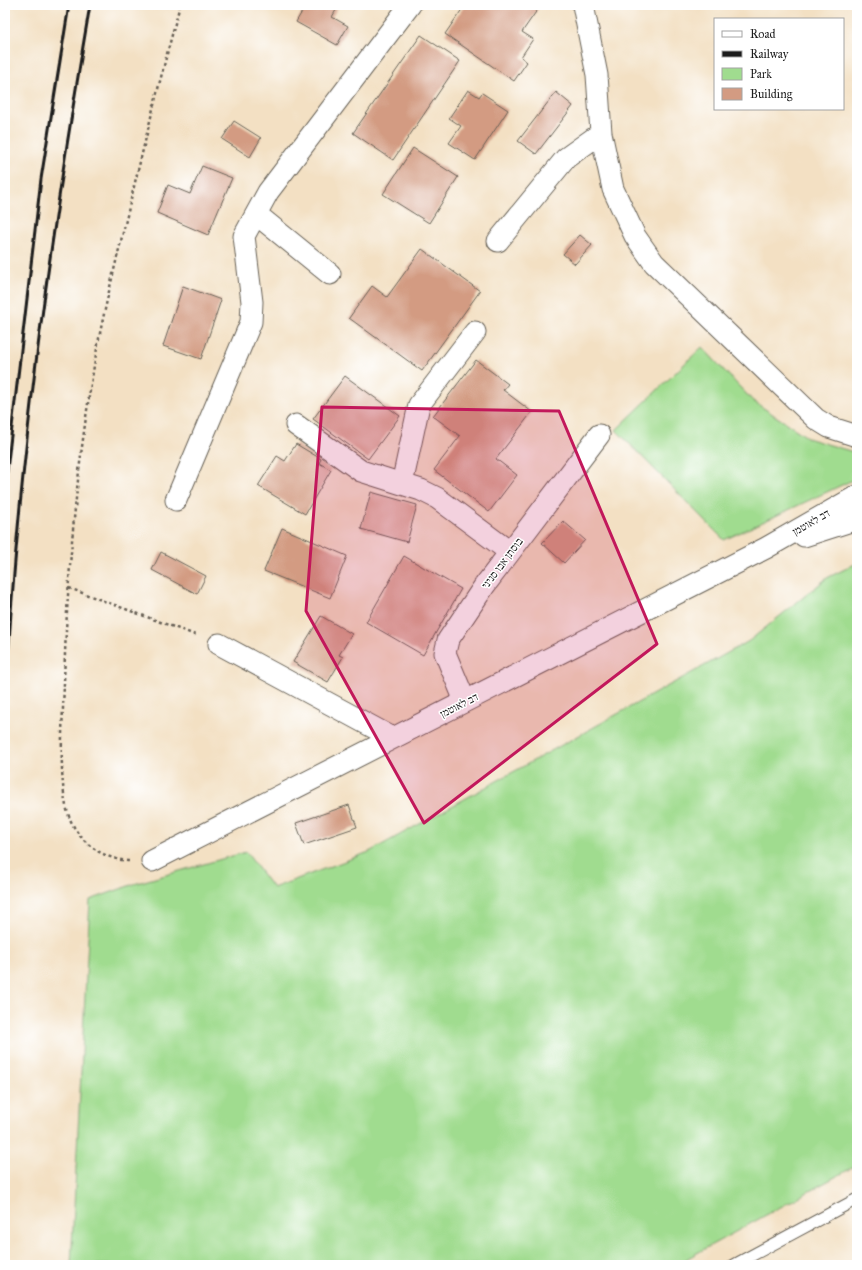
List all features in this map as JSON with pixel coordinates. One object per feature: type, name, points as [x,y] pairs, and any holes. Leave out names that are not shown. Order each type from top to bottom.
[{"type":"street","points":[[176,500],[251,322],[252,302],[244,236],[268,192],[410,5]]},
{"type":"street","points":[[583,5],[598,75],[600,133],[613,189],[635,236],[654,263],[816,419],[829,427],[857,436]]},
{"type":"street","points":[[498,240],[566,158],[600,133]]},
{"type":"street","points":[[256,214],[330,274]]},
{"type":"street","points":[[402,484],[419,405],[475,332]]},
{"type":"street","points":[[296,425],[361,471],[421,490],[438,498],[510,552]]},
{"type":"street","name":"בוסתן אבו סניני","points":[[465,701],[445,653],[448,640],[510,552],[599,435]]},
{"type":"street","name":"דב לאוטמן","points":[[152,861],[766,548],[857,496]]},
{"type":"street","name":"דב לאוטמן","points":[[766,548],[857,519]]},
{"type":"street","points":[[220,644],[393,738]]},
{"type":"lane","points":[[734,1265],[746,1262],[857,1199]]},
{"type":"path","points":[[152,861],[121,860],[96,850],[77,831],[66,806],[63,792],[63,709],[69,588],[81,456],[93,370],[109,290],[180,5]]},
{"type":"path","points":[[69,588],[220,644]]},
{"type":"highlighted area","points":[[322,407],[559,411],[657,644],[424,823],[306,611]]},
{"type":"green space","points":[[702,347],[753,401],[810,439],[857,453],[857,478],[724,540],[616,430]]},
{"type":"green space","points":[[857,563],[857,1165],[688,1258],[683,1265],[71,1265],[90,900],[134,884],[246,852],[273,888],[369,852],[749,641],[827,578]]},
{"type":"building","points":[[306,5],[339,5],[332,17],[348,26],[337,45],[296,22]]},
{"type":"building","points":[[465,5],[540,6],[522,32],[533,39],[521,57],[527,62],[514,81],[445,34]]},
{"type":"building","points":[[421,35],[460,61],[393,160],[353,133]]},
{"type":"building","points":[[468,90],[479,97],[482,93],[508,110],[475,160],[449,143],[461,126],[449,118]]},
{"type":"building","points":[[556,92],[573,106],[536,154],[518,141]]},
{"type":"building","points":[[234,121],[261,138],[250,157],[222,139]]},
{"type":"building","points":[[413,148],[458,177],[429,223],[383,194]]},
{"type":"building","points":[[202,166],[232,178],[208,235],[157,213],[168,185],[190,194]]},
{"type":"building","points":[[580,235],[592,245],[575,264],[563,254]]},
{"type":"building","points":[[422,249],[480,291],[422,371],[349,318],[372,286],[387,297]]},
{"type":"building","points":[[183,286],[221,300],[201,359],[163,346]]},
{"type":"building","points":[[476,360],[508,384],[503,390],[532,412],[496,459],[517,475],[489,512],[434,470],[460,436],[433,416]]},
{"type":"building","points":[[345,376],[400,416],[368,459],[313,419]]},
{"type":"building","points":[[296,444],[321,459],[319,463],[331,470],[305,514],[258,486],[277,456],[285,461]]},
{"type":"building","points":[[371,492],[417,505],[407,542],[361,529]]},
{"type":"building","points":[[563,521],[585,540],[564,563],[542,543]]},
{"type":"building","points":[[282,528],[347,556],[330,598],[264,571]]},
{"type":"building","points":[[161,552],[206,576],[197,594],[152,570]]},
{"type":"building","points":[[404,556],[461,589],[423,655],[366,622]]},
{"type":"building","points":[[321,616],[352,634],[339,655],[343,657],[328,682],[293,662]]},
{"type":"building","points":[[349,805],[357,827],[304,845],[296,823]]},
{"type":"waterway","points":[[5,10],[6,5]]},
{"type":"railway","points":[[5,487],[41,179],[69,5]]},
{"type":"railway","points":[[5,712],[17,534],[26,446],[48,269],[90,5]]}]
